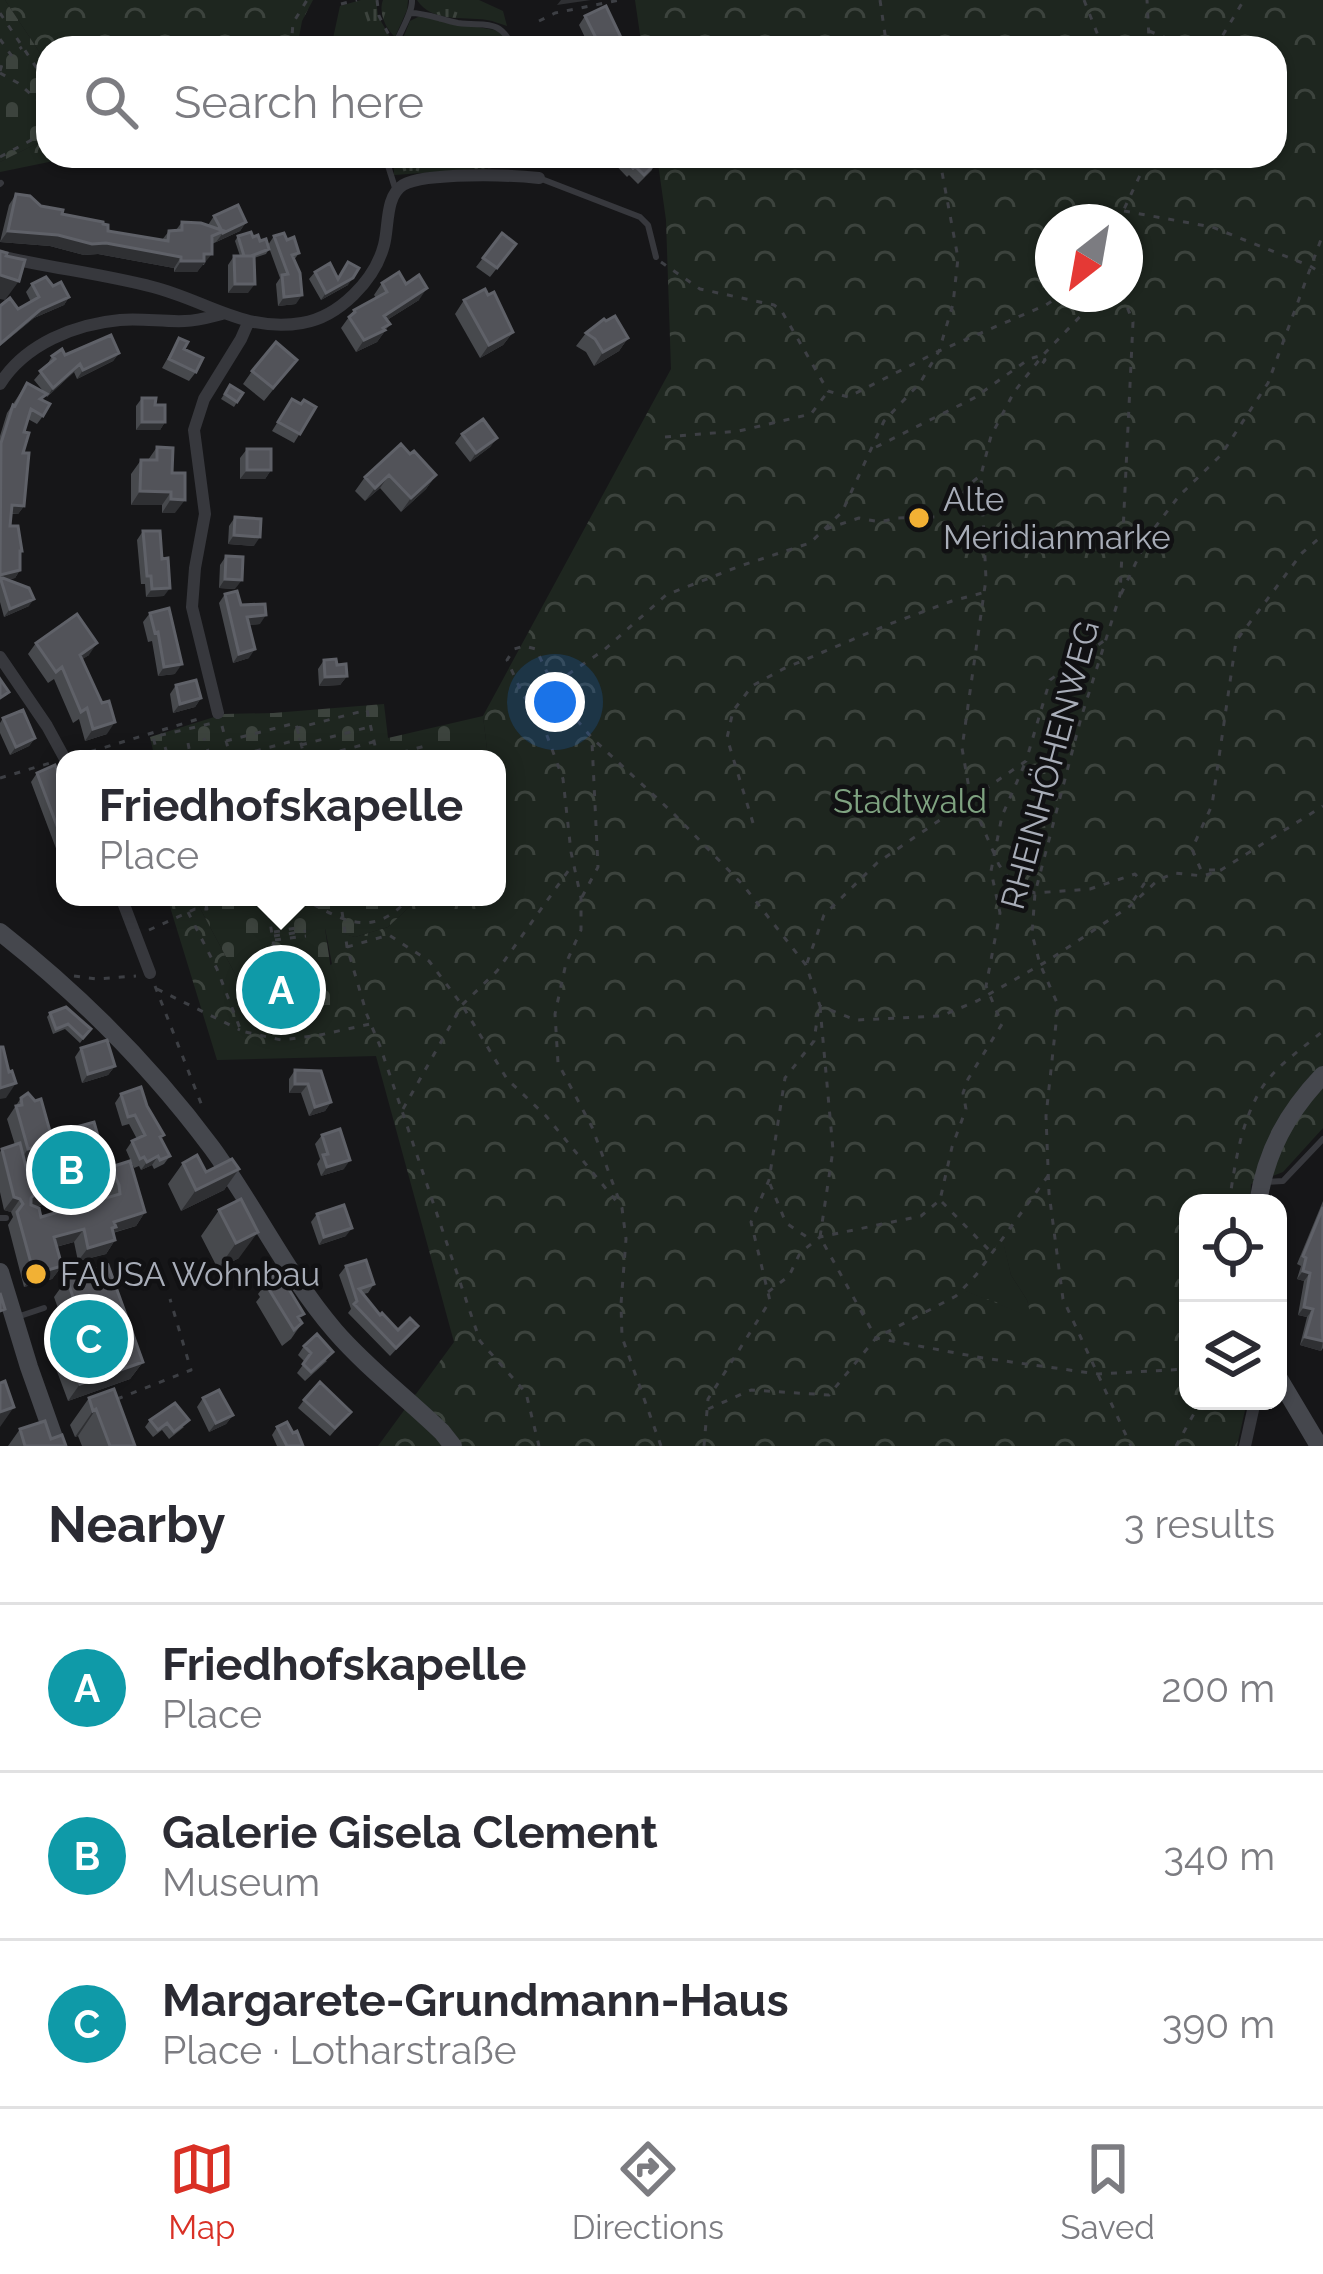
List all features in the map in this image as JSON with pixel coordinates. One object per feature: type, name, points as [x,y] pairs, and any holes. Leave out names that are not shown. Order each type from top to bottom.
[{"type":"street","points":[[0,256],[148,286],[248,323],[302,323],[346,301],[380,259],[396,191],[402,185],[416,180],[512,175],[539,178]]},
{"type":"street","points":[[0,384],[30,352],[91,324],[123,319],[190,321],[223,314]]},
{"type":"street","points":[[219,717],[192,607],[205,514],[194,430],[204,399],[248,323]]},
{"type":"street","points":[[0,657],[60,750]]},
{"type":"street","points":[[125,906],[149,973]]},
{"type":"street","points":[[0,932],[93,1011],[154,1076],[212,1148],[334,1329],[453,1446]]},
{"type":"street","points":[[1259,1194],[1277,1135],[1323,1075]]},
{"type":"street","points":[[0,1272],[57,1446]]},
{"type":"street","points":[[1287,1393],[1318,1446]]},
{"type":"street","points":[[1245,1446],[1253,1410]]},
{"type":"lane","points":[[399,36],[412,0]]},
{"type":"lane","points":[[410,13],[488,23],[508,36]]},
{"type":"lane","points":[[389,168],[396,191]]},
{"type":"lane","points":[[539,178],[640,217],[648,225],[656,257]]},
{"type":"lane","points":[[1261,1182],[1283,1181],[1323,1139]]},
{"type":"lane","points":[[14,1318],[44,1308]]},
{"type":"path","points":[[292,36],[293,23],[307,0]]},
{"type":"path","points":[[341,4],[354,0]]},
{"type":"path","points":[[377,0],[390,36]]},
{"type":"path","points":[[539,21],[555,13],[620,0]]},
{"type":"path","points":[[880,0],[885,36]]},
{"type":"path","points":[[1084,0],[1098,36]]},
{"type":"path","points":[[1087,8],[1096,0]]},
{"type":"path","points":[[1147,0],[1148,36]]},
{"type":"path","points":[[1148,12],[1154,0]]},
{"type":"path","points":[[1222,36],[1244,0]]},
{"type":"path","points":[[0,13],[36,67]]},
{"type":"path","points":[[1149,32],[1160,36]]},
{"type":"path","points":[[0,39],[11,55]]},
{"type":"path","points":[[22,46],[2,58],[0,72],[36,99]]},
{"type":"path","points":[[0,157],[36,138]]},
{"type":"path","points":[[549,675],[567,675],[604,650],[666,595],[810,543],[842,512],[884,421],[920,383],[939,351],[958,258],[940,168]]},
{"type":"path","points":[[1127,204],[1142,168]]},
{"type":"path","points":[[1143,214],[1212,227],[1323,274]]},
{"type":"path","points":[[1120,596],[1149,535],[1179,496],[1221,455],[1268,383],[1323,234]]},
{"type":"path","points":[[656,257],[700,289],[781,310],[828,391],[848,397],[1035,309]]},
{"type":"path","points":[[1085,312],[1014,392],[991,436],[981,475],[986,579],[962,748],[971,800],[1014,885],[1035,892],[1090,889],[1135,874],[1144,884],[1130,906]]},
{"type":"path","name":"RHEINHÖHENWEG","points":[[1129,312],[1133,322],[1120,596],[1035,892],[1032,934],[1058,1005],[1046,1116],[1063,1299],[1131,1446]]},
{"type":"path","points":[[871,449],[974,398],[1029,358],[1043,355]]},
{"type":"path","points":[[1042,364],[1043,355]]},
{"type":"path","points":[[665,436],[739,431],[811,414],[828,391]]},
{"type":"path","points":[[824,529],[860,518],[880,522],[938,517],[981,475]]},
{"type":"path","points":[[1221,870],[1202,870],[1192,849],[1212,805],[1236,641],[1302,553],[1323,535]]},
{"type":"path","points":[[753,823],[727,738],[733,711],[752,686],[887,625],[984,593]]},
{"type":"path","points":[[768,1292],[789,1276],[800,1253],[820,1237],[921,1216],[940,1199],[966,1109],[963,1093],[968,1078],[1002,1024],[986,986],[1000,914],[991,871],[1002,816],[1026,761],[1050,680],[1105,640]]},
{"type":"path","points":[[661,1446],[622,1337],[626,1239],[622,1208],[592,1126],[558,1064],[555,1014],[566,963],[581,930],[581,898],[563,779],[542,722],[507,660],[514,649],[536,649],[560,700],[592,738],[743,885],[806,965],[820,1006],[833,1150],[820,1237],[876,1338]]},
{"type":"path","points":[[297,728],[367,710],[376,750]]},
{"type":"path","points":[[219,717],[228,750]]},
{"type":"path","points":[[157,750],[153,737],[219,717]]},
{"type":"path","points":[[98,750],[219,717]]},
{"type":"path","points":[[226,740],[296,723],[304,750]]},
{"type":"path","points":[[260,750],[370,727]]},
{"type":"path","points":[[204,738],[208,750]]},
{"type":"path","points":[[581,898],[598,867],[592,738]]},
{"type":"path","points":[[343,750],[374,742]]},
{"type":"path","points":[[188,743],[190,750]]},
{"type":"path","points":[[274,746],[274,750]]},
{"type":"path","points":[[806,965],[824,915],[877,863],[1026,761]]},
{"type":"path","points":[[0,778],[56,762]]},
{"type":"path","points":[[820,1006],[856,1020],[941,1016],[1040,964],[1130,906],[1158,880],[1175,873],[1204,876],[1221,870],[1323,806]]},
{"type":"path","points":[[402,1111],[462,1005],[497,971],[574,863]]},
{"type":"path","points":[[137,936],[207,906]]},
{"type":"path","points":[[267,906],[280,984]]},
{"type":"path","points":[[317,906],[358,924],[374,922],[402,906]]},
{"type":"path","points":[[342,906],[347,946],[370,1024],[480,1341],[526,1394],[539,1446]]},
{"type":"path","points":[[188,912],[242,1031]]},
{"type":"path","points":[[272,936],[304,931]]},
{"type":"path","points":[[347,946],[389,935],[429,962],[508,1079],[546,1116],[622,1208]]},
{"type":"path","points":[[50,972],[97,979],[149,973],[208,1119]]},
{"type":"path","points":[[156,988],[242,1031],[281,1040],[370,1024]]},
{"type":"path","points":[[704,1446],[708,1399],[770,1301],[751,1222],[769,1180],[784,1078],[814,1041],[820,1006]]},
{"type":"path","points":[[1230,1194],[1238,1149],[1259,1092],[1323,1031]]},
{"type":"path","points":[[707,1410],[751,1390],[829,1395],[876,1338],[956,1296],[1048,1175]]},
{"type":"path","points":[[769,1180],[786,1223],[814,1242]]},
{"type":"path","points":[[940,1199],[992,1252]]},
{"type":"path","points":[[110,1402],[191,1370],[170,1299]]},
{"type":"path","points":[[876,1338],[1098,1374],[1179,1370]]},
{"type":"path","points":[[1176,1446],[1197,1410]]},
{"type":"green space","points":[[0,0],[5,0],[36,47],[36,144],[0,162]]},
{"type":"green space","points":[[5,0],[313,0],[299,36],[36,36],[36,47]]},
{"type":"green space","points":[[376,0],[378,16],[389,36],[334,36],[340,6]]},
{"type":"green space","points":[[383,0],[408,0],[395,36],[389,30]]},
{"type":"green space","points":[[417,0],[479,0],[503,11],[507,26],[439,15]]},
{"type":"green space","name":"Stadtwald","points":[[635,0],[1323,0],[1323,1128],[1283,1172],[1251,1184],[1250,1194],[1179,1194],[1179,1410],[1245,1410],[1237,1446],[378,1446],[454,1342],[376,1056],[217,1060],[170,906],[199,906],[256,1013],[332,964],[325,928],[355,937],[388,927],[410,906],[506,906],[506,750],[487,750],[483,716],[671,369],[666,220],[659,168],[1287,168],[1287,36],[640,36]],"holes":[[[1002,1238],[1011,1275],[1027,1300],[1031,1317],[966,1291]]]},
{"type":"green space","points":[[420,16],[499,31],[503,36],[404,36],[410,21]]},
{"type":"green space","points":[[36,144],[36,165],[0,172],[0,162]]},
{"type":"green space","points":[[394,168],[493,168],[394,175]]},
{"type":"green space","points":[[384,704],[388,738],[483,716],[487,749],[153,750],[150,737],[224,714]]},
{"type":"green space","points":[[199,906],[410,906],[388,927],[355,937],[325,929],[337,1010],[271,1019],[256,1013]]},
{"type":"green space","points":[[1002,1236],[1011,1275],[1032,1318],[965,1291]]},
{"type":"building","points":[[606,6],[620,36],[595,36],[585,16]]},
{"type":"building","points":[[16,194],[63,210],[62,214],[103,222],[108,231],[168,241],[169,231],[182,230],[182,222],[224,231],[212,236],[212,254],[204,254],[204,261],[181,261],[181,257],[106,243],[8,231]]},
{"type":"building","points":[[238,205],[246,222],[223,233],[214,216]]},
{"type":"building","points":[[251,232],[260,241],[266,239],[269,249],[244,256],[238,236]]},
{"type":"building","points":[[284,233],[287,240],[294,237],[299,253],[292,255],[302,295],[284,297],[282,275],[288,274],[274,236]]},
{"type":"building","points":[[502,233],[516,244],[497,268],[483,258]]},
{"type":"building","points":[[0,251],[25,260],[19,281],[0,275]]},
{"type":"building","points":[[234,256],[254,256],[255,284],[235,284]]},
{"type":"building","points":[[348,262],[359,268],[353,278],[326,293],[315,272],[330,263],[338,279]]},
{"type":"building","points":[[399,272],[406,284],[419,275],[427,288],[384,316],[390,324],[385,330],[364,340],[349,317],[387,292],[382,283]]},
{"type":"building","points":[[46,277],[53,286],[61,282],[69,297],[40,310],[0,344],[0,306],[10,298],[18,309],[39,297],[32,284]]},
{"type":"building","points":[[485,289],[488,295],[494,292],[513,332],[489,345],[464,300]]},
{"type":"building","points":[[615,316],[628,338],[603,352],[586,333]]},
{"type":"building","points":[[111,335],[119,353],[83,370],[80,364],[53,388],[40,371],[62,349],[65,355]]},
{"type":"building","points":[[179,338],[188,342],[184,349],[203,358],[196,372],[169,359]]},
{"type":"building","points":[[276,342],[297,360],[273,388],[252,371]]},
{"type":"building","points":[[27,383],[47,394],[40,399],[50,404],[43,416],[31,409],[24,432],[29,433],[23,453],[29,453],[24,506],[12,505],[10,526],[18,526],[20,570],[0,575],[1,443],[13,405]]},
{"type":"building","points":[[230,385],[243,393],[237,402],[225,394]]},
{"type":"building","points":[[142,398],[156,398],[155,405],[165,405],[165,422],[142,422]]},
{"type":"building","points":[[292,399],[316,407],[300,434],[278,422]]},
{"type":"building","points":[[483,419],[497,438],[476,453],[462,434]]},
{"type":"building","points":[[401,444],[436,475],[411,498],[389,475],[375,488],[365,477]]},
{"type":"building","points":[[157,447],[173,448],[172,473],[185,473],[185,500],[171,499],[171,492],[140,491],[141,460],[157,460]]},
{"type":"building","points":[[247,449],[271,449],[271,470],[247,470]]},
{"type":"building","points":[[235,517],[261,519],[260,537],[234,535]]},
{"type":"building","points":[[143,531],[160,531],[170,588],[152,589]]},
{"type":"building","points":[[226,556],[243,557],[242,580],[225,579]]},
{"type":"building","points":[[0,577],[29,588],[34,599],[10,609]]},
{"type":"building","points":[[237,591],[241,605],[265,604],[266,615],[247,617],[255,649],[239,654],[225,594]]},
{"type":"building","points":[[169,608],[182,664],[164,667],[150,613]]},
{"type":"building","points":[[77,614],[97,643],[80,655],[102,703],[109,701],[115,722],[93,729],[87,708],[81,712],[62,667],[56,672],[36,643]]},
{"type":"building","points":[[336,659],[337,665],[346,664],[347,676],[325,677],[324,660]]},
{"type":"building","points":[[196,680],[201,698],[180,704],[176,685]]},
{"type":"building","points":[[23,710],[35,738],[16,747],[3,718]]},
{"type":"building","points":[[56,767],[56,823],[37,773]]},
{"type":"building","points":[[295,974],[296,981],[320,977],[322,1004],[305,1007],[302,993],[282,997],[279,977]]},
{"type":"building","points":[[66,1007],[91,1029],[83,1038],[68,1024],[56,1029],[50,1013]]},
{"type":"building","points":[[107,1040],[115,1066],[88,1074],[81,1048]]},
{"type":"building","points":[[0,1047],[16,1083],[0,1088]]},
{"type":"building","points":[[295,1070],[321,1071],[331,1102],[315,1107],[308,1084],[295,1084]]},
{"type":"building","points":[[141,1087],[170,1156],[160,1160],[158,1156],[147,1162],[140,1159],[132,1141],[145,1135],[135,1115],[128,1117],[121,1094]]},
{"type":"building","points":[[28,1093],[35,1101],[41,1099],[53,1142],[28,1149],[16,1106],[22,1105],[21,1098]]},
{"type":"building","points":[[94,1122],[107,1168],[91,1173],[93,1178],[35,1194],[31,1205],[39,1208],[41,1217],[120,1194],[111,1167],[130,1161],[145,1212],[114,1222],[115,1240],[88,1248],[84,1229],[54,1237],[62,1266],[34,1274],[17,1212],[23,1204],[14,1197],[2,1149],[20,1143],[31,1187],[71,1174],[58,1132]]},
{"type":"building","points":[[340,1129],[350,1160],[327,1167],[322,1135]]},
{"type":"building","points":[[197,1155],[206,1172],[232,1159],[239,1169],[196,1190],[183,1163]]},
{"type":"building","points":[[241,1199],[258,1232],[236,1243],[219,1210]]},
{"type":"building","points":[[344,1205],[352,1228],[324,1237],[317,1214]]},
{"type":"building","points":[[1323,1207],[1323,1341],[1305,1337],[1313,1309],[1304,1307],[1310,1273],[1303,1271],[1303,1256]]},
{"type":"building","points":[[366,1260],[374,1284],[359,1289],[398,1330],[410,1318],[418,1326],[396,1348],[354,1304],[346,1266]]},
{"type":"building","points":[[108,1265],[143,1362],[80,1384],[68,1349],[73,1347],[69,1338],[76,1326],[73,1317],[79,1315],[67,1279]]},
{"type":"building","points":[[279,1273],[304,1314],[294,1330],[267,1286]]},
{"type":"building","points":[[317,1334],[333,1352],[311,1372],[303,1364],[311,1353],[304,1346]]},
{"type":"building","points":[[5,1381],[14,1407],[0,1412],[0,1383]]},
{"type":"building","points":[[320,1382],[351,1412],[335,1428],[304,1400]]},
{"type":"building","points":[[114,1389],[135,1446],[110,1446],[96,1409],[93,1411],[89,1398]]},
{"type":"building","points":[[219,1390],[233,1415],[216,1423],[203,1398]]},
{"type":"building","points":[[175,1403],[189,1420],[174,1432],[167,1423],[158,1430],[150,1420]]},
{"type":"building","points":[[45,1421],[51,1439],[62,1435],[66,1446],[25,1446],[20,1429]]},
{"type":"building","points":[[287,1422],[303,1446],[287,1446],[277,1427]]},
{"type":"place","name":"Alte Meridianmarke","points":[[919,518]]},
{"type":"place","name":"Friedhofskapelle","points":[[281,990]]},
{"type":"place","name":"Galerie Gisela Clement","points":[[71,1170]]},
{"type":"place","name":"FAUSA Wohnbau","points":[[36,1274]]},
{"type":"place","name":"Margarete-Grundmann-Haus","points":[[89,1339]]}]
